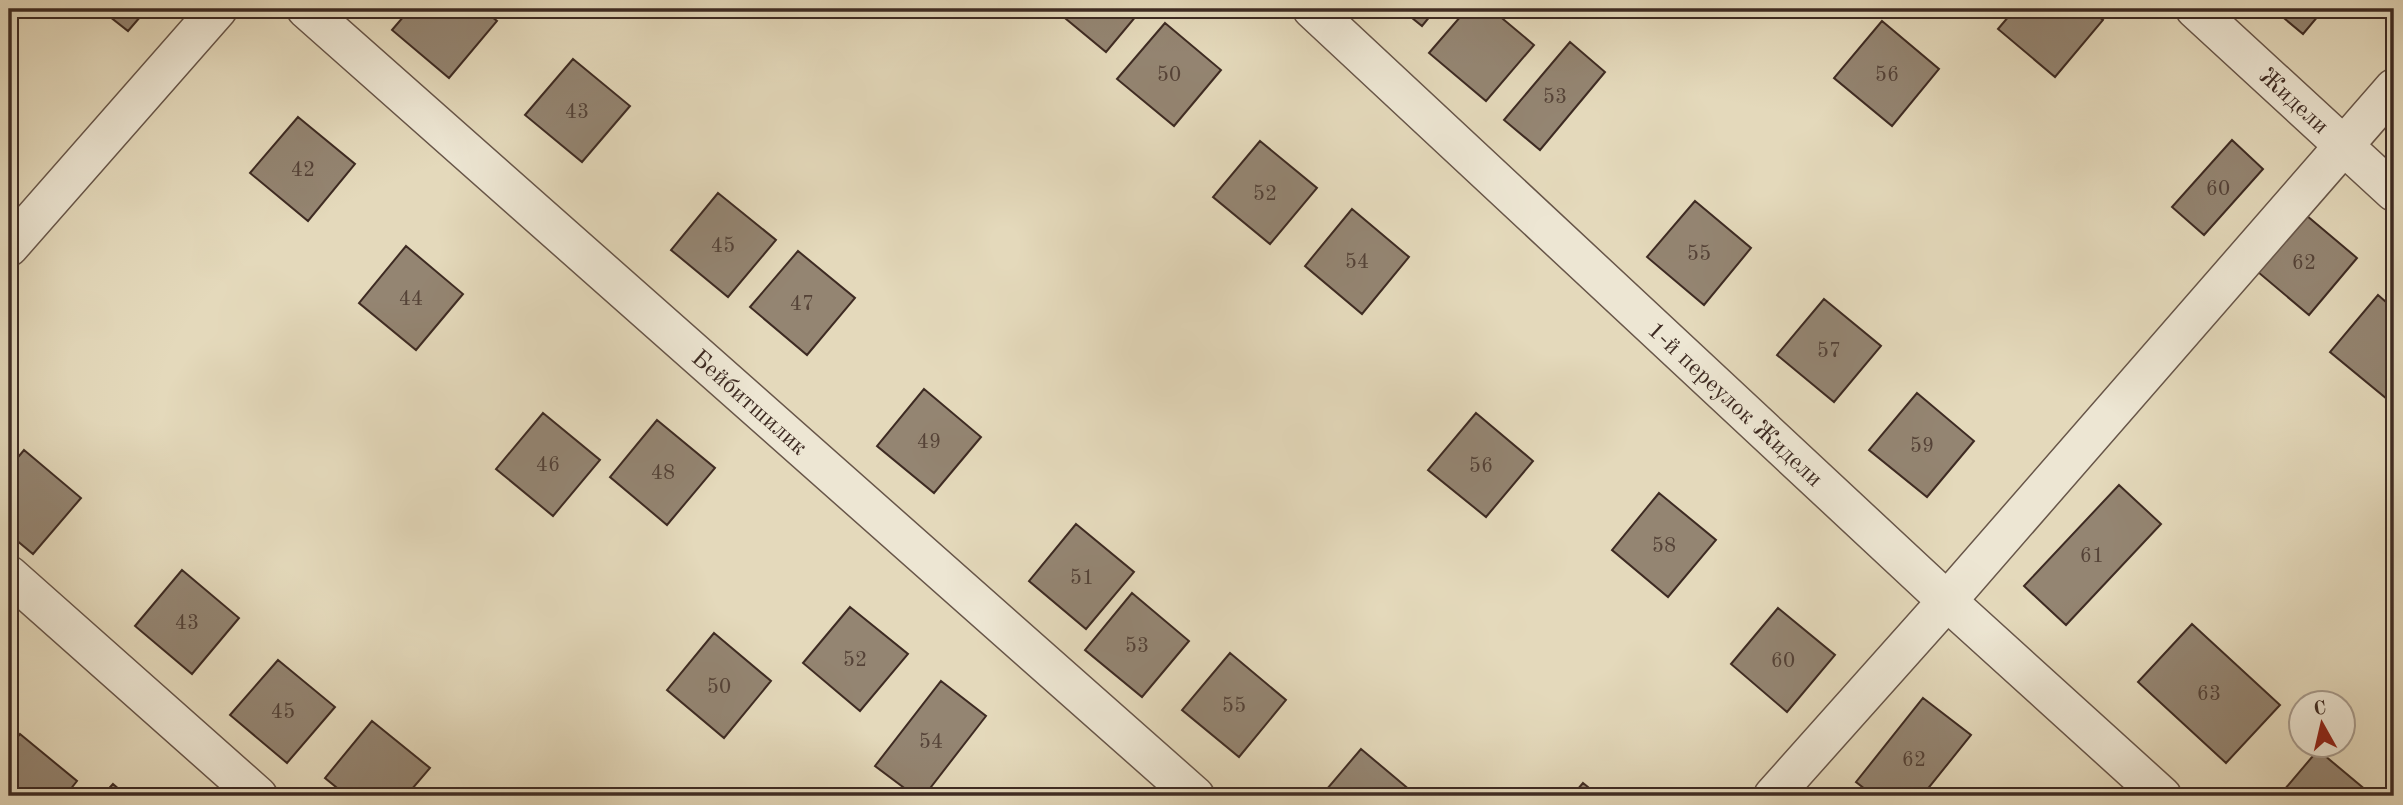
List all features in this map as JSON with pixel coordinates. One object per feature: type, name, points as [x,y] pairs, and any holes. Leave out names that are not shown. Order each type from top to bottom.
[{"type":"street","points":[[9,247],[218,9]]},
{"type":"street","name":"Бейбитшилик","points":[[306,9],[1195,796]]},
{"type":"street","name":"1-й переулок Жидели","points":[[1312,9],[1947,601],[2162,796]]},
{"type":"street","name":"Жидели","points":[[2195,9],[2394,192]]},
{"type":"street","points":[[1773,796],[1947,601],[2394,88]]},
{"type":"street","points":[[9,575],[258,796]]},
{"type":"building","points":[[100,9],[147,9],[128,31]]},
{"type":"building","points":[[410,9],[482,9],[497,21],[449,78],[392,30]]},
{"type":"building","points":[[1054,9],[1142,9],[1106,52]]},
{"type":"building","points":[[1401,9],[1436,9],[1422,26]]},
{"type":"building","points":[[1467,9],[1491,9],[1534,45],[1486,101],[1429,53]]},
{"type":"building","points":[[2015,9],[2089,9],[2103,20],[2055,77],[1998,29]]},
{"type":"building","points":[[2273,9],[2324,9],[2303,34]]},
{"type":"building","points":[[1882,21],[1939,69],[1892,126],[1834,78]]},
{"type":"building","points":[[1165,23],[1221,70],[1174,126],[1117,79]]},
{"type":"building","points":[[1570,42],[1605,72],[1540,150],[1504,120]]},
{"type":"building","points":[[573,59],[630,106],[582,162],[525,115]]},
{"type":"building","points":[[298,117],[355,164],[308,221],[250,173]]},
{"type":"building","points":[[2232,140],[2263,169],[2204,235],[2172,207]]},
{"type":"building","points":[[1260,141],[1317,188],[1270,244],[1213,197]]},
{"type":"building","points":[[718,193],[776,240],[728,297],[671,250]]},
{"type":"building","points":[[1695,201],[1751,248],[1704,305],[1647,257]]},
{"type":"building","points":[[1352,209],[1409,257],[1362,314],[1305,266]]},
{"type":"building","points":[[2300,210],[2357,258],[2309,315],[2252,267]]},
{"type":"building","points":[[406,246],[463,294],[416,350],[359,303]]},
{"type":"building","points":[[798,251],[855,298],[807,355],[750,307]]},
{"type":"building","points":[[2378,295],[2394,309],[2394,390],[2387,399],[2330,352]]},
{"type":"building","points":[[1824,299],[1881,346],[1834,402],[1777,355]]},
{"type":"building","points":[[924,389],[981,437],[934,493],[877,446]]},
{"type":"building","points":[[1917,393],[1974,441],[1927,497],[1869,450]]},
{"type":"building","points":[[543,413],[600,460],[553,516],[496,469]]},
{"type":"building","points":[[1476,413],[1533,461],[1486,517],[1428,470]]},
{"type":"building","points":[[657,420],[715,468],[667,525],[610,477]]},
{"type":"building","points":[[24,450],[81,498],[33,554],[9,534],[9,468]]},
{"type":"building","points":[[2119,485],[2161,524],[2066,625],[2024,586]]},
{"type":"building","points":[[1659,493],[1716,540],[1668,597],[1612,550]]},
{"type":"building","points":[[1076,524],[1134,572],[1086,629],[1029,581]]},
{"type":"building","points":[[182,570],[239,618],[192,674],[135,626]]},
{"type":"building","points":[[1132,593],[1189,641],[1142,697],[1085,650]]},
{"type":"building","points":[[850,607],[908,654],[860,711],[803,663]]},
{"type":"building","points":[[1778,608],[1835,655],[1787,712],[1731,664]]},
{"type":"building","points":[[2192,624],[2280,705],[2226,763],[2138,682]]},
{"type":"building","points":[[714,633],[771,681],[724,738],[667,690]]},
{"type":"building","points":[[1230,653],[1286,700],[1239,757],[1182,710]]},
{"type":"building","points":[[278,660],[335,707],[287,763],[230,715]]},
{"type":"building","points":[[941,681],[986,716],[924,796],[915,796],[875,766]]},
{"type":"building","points":[[1923,698],[1971,735],[1922,796],[1874,796],[1856,782]]},
{"type":"building","points":[[372,721],[430,768],[406,796],[347,796],[325,778]]},
{"type":"building","points":[[20,734],[77,781],[65,796],[9,796],[9,747]]},
{"type":"building","points":[[1361,749],[1417,796],[1321,796]]},
{"type":"building","points":[[2310,760],[2330,760],[2373,796],[2279,796]]},
{"type":"building","points":[[1583,783],[1599,796],[1572,796]]},
{"type":"building","points":[[113,784],[127,796],[102,796]]}]
